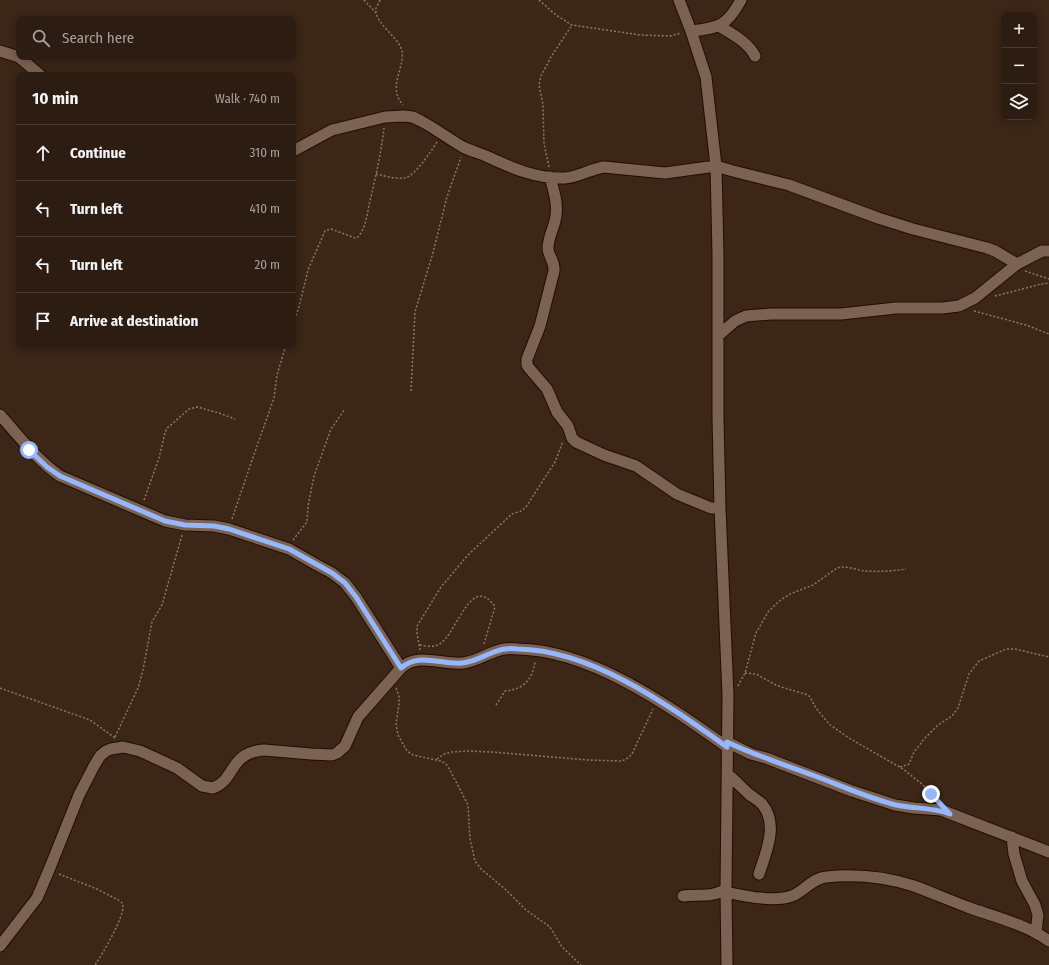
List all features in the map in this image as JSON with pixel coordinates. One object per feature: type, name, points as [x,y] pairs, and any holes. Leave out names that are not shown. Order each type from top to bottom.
[{"type":"street","points":[[681,0],[706,77],[716,166],[720,508],[728,695],[726,890],[727,965]]},
{"type":"street","points":[[691,30],[710,29],[725,23],[742,0]]},
{"type":"street","points":[[719,26],[740,39],[752,50],[755,56]]},
{"type":"street","points":[[0,51],[16,56]]},
{"type":"street","points":[[22,60],[36,72]]},
{"type":"street","points":[[296,149],[332,130],[384,117],[412,117],[465,148],[516,170],[536,175],[565,178],[604,167],[665,173],[716,166],[789,185],[878,218],[913,229],[987,248],[995,251],[1015,265]]},
{"type":"street","points":[[550,177],[557,209],[548,246],[548,252],[555,265],[540,326],[527,359],[527,365],[547,389],[557,412],[569,430],[572,438],[582,446],[604,456],[636,466],[677,494],[711,508],[720,508]]},
{"type":"street","points":[[718,336],[736,321],[746,316],[770,314],[841,314],[896,308],[942,308],[959,306],[975,298],[1015,265],[1042,251],[1049,251]]},
{"type":"street","points":[[0,415],[29,450],[47,467],[60,476],[165,521],[185,525],[229,529],[289,549],[332,573],[345,583],[356,597],[401,668]]},
{"type":"street","points":[[0,946],[34,903],[41,891],[79,795],[100,756],[113,743],[123,748],[140,751],[178,768],[202,786],[213,788],[222,783],[240,758],[254,750],[332,755],[337,753],[345,746],[358,717],[407,663],[421,660],[460,663],[474,661],[495,652],[517,648],[543,651],[590,664],[617,677],[675,710],[727,744],[750,754],[766,758],[852,791],[895,805],[941,810],[1049,852]]},
{"type":"street","points":[[727,774],[760,802],[769,816],[770,832],[758,874]]},
{"type":"street","points":[[1012,837],[1014,854],[1022,881],[1035,905],[1038,915],[1036,933]]},
{"type":"street","points":[[683,896],[720,893],[726,890],[749,898],[781,898],[793,896],[824,877],[851,876],[875,878],[914,886],[939,897],[1036,933],[1049,941]]},
{"type":"path","points":[[364,0],[376,13],[384,27],[398,42],[401,48],[402,52],[397,84],[397,97],[412,117]]},
{"type":"path","points":[[376,13],[376,8],[380,0]]},
{"type":"path","points":[[539,0],[556,15],[572,25],[640,35],[662,36],[670,36],[691,30]]},
{"type":"path","points":[[550,177],[544,144],[542,105],[539,85],[541,76],[551,56],[572,25]]},
{"type":"path","points":[[296,315],[308,270],[325,231],[331,229],[355,238],[358,237],[364,226],[382,148],[384,117]]},
{"type":"path","points":[[376,174],[396,178],[406,178],[415,171],[443,135]]},
{"type":"path","points":[[411,391],[415,312],[432,256],[447,197],[465,148]]},
{"type":"path","points":[[1015,265],[1049,279]]},
{"type":"path","points":[[992,297],[1049,283]]},
{"type":"path","points":[[959,306],[1026,325],[1049,334]]},
{"type":"path","points":[[229,529],[274,398],[277,375],[285,348]]},
{"type":"path","points":[[148,513],[144,505],[145,498],[159,458],[167,428],[192,408],[197,407],[235,419]]},
{"type":"path","points":[[289,549],[293,539],[307,522],[308,506],[314,476],[331,429],[345,409]]},
{"type":"path","points":[[421,660],[417,626],[441,587],[468,555],[512,514],[521,511],[526,507],[555,462],[565,436],[569,430]]},
{"type":"path","points":[[0,688],[90,720],[113,743],[138,688],[152,622],[162,605],[185,525]]},
{"type":"path","points":[[728,695],[736,690],[745,673],[752,644],[760,624],[768,612],[778,602],[790,594],[813,585],[837,568],[841,567],[884,572],[906,569]]},
{"type":"path","points":[[419,645],[432,646],[440,644],[455,626],[470,601],[475,596],[480,595],[488,598],[495,607],[486,632],[481,658]]},
{"type":"path","points":[[900,767],[909,764],[914,752],[925,738],[938,725],[955,713],[969,674],[979,661],[1006,649],[1014,649],[1049,657]]},
{"type":"path","points":[[496,705],[505,691],[520,688],[524,685],[534,668],[536,658],[543,651]]},
{"type":"path","points":[[745,673],[756,674],[778,686],[808,695],[829,724],[849,738],[900,767],[923,785],[938,802]]},
{"type":"path","points":[[393,679],[399,696],[396,724],[398,735],[407,751],[412,755],[441,760],[446,764],[468,805],[470,839],[475,861],[481,869],[505,889],[526,910],[550,927],[562,947],[580,965]]},
{"type":"path","points":[[437,759],[444,754],[467,751],[622,761],[632,754],[657,700]]},
{"type":"path","points":[[49,870],[97,889],[120,901],[122,904],[123,910],[117,925],[96,965]]},
{"type":"route","points":[[29,450],[47,467],[73,483],[165,521],[185,525],[214,526],[229,529],[289,549],[332,573],[345,583],[356,597],[401,668],[407,663],[421,660],[460,663],[474,661],[495,652],[517,648],[543,651],[569,657],[590,664],[617,677],[675,710],[727,747],[727,742],[750,754],[766,758],[852,791],[895,805],[941,810],[950,814],[931,794]]}]
